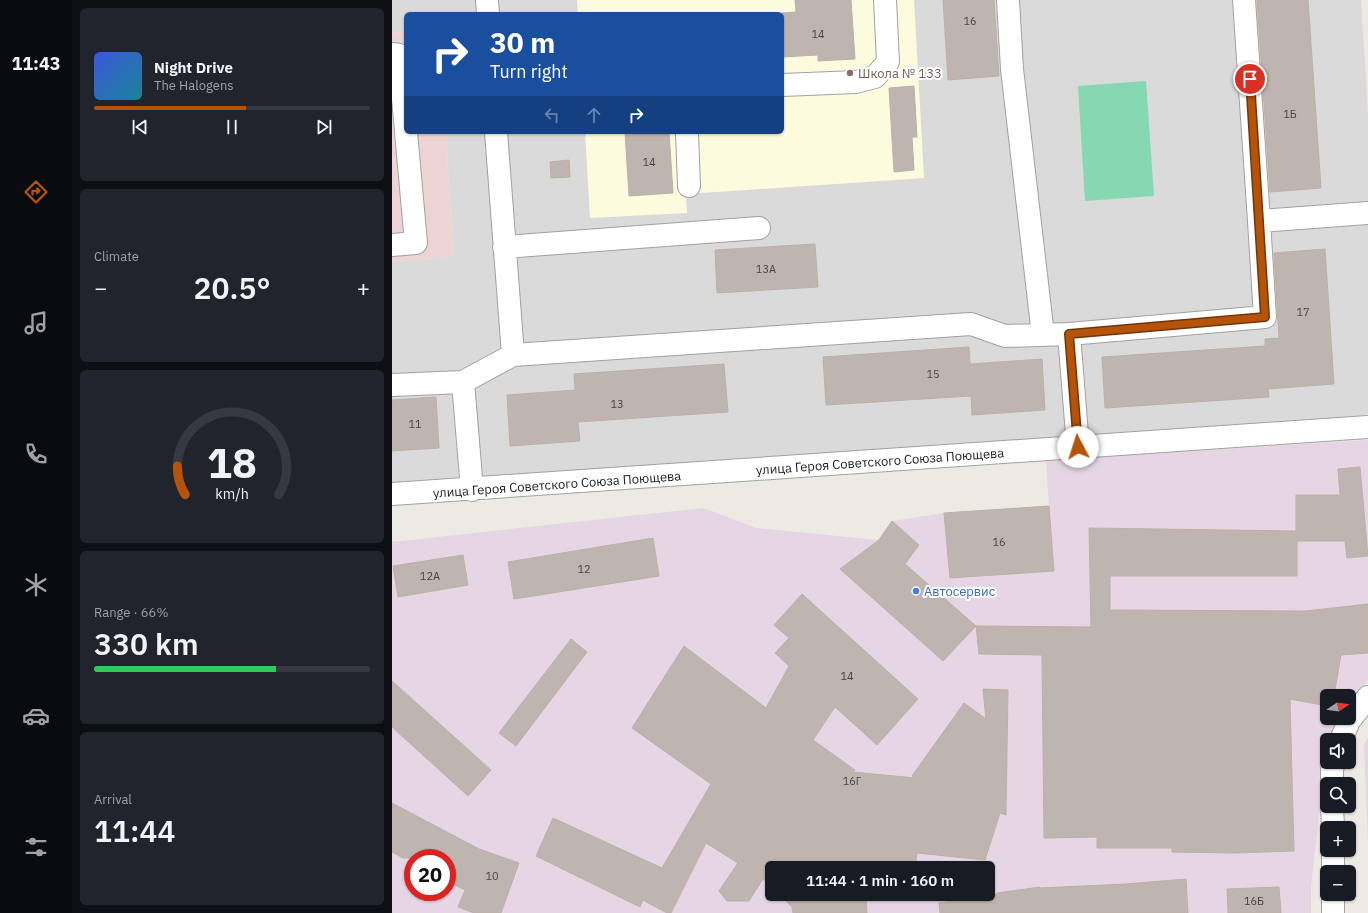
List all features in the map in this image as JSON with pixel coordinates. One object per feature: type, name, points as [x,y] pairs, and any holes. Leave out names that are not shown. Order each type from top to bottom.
[{"type":"street","points":[[487,0],[488,12]]},
{"type":"street","points":[[784,85],[856,82],[875,77],[888,62],[885,0]]},
{"type":"street","points":[[1008,0],[1012,69],[1043,334]]},
{"type":"street","points":[[392,385],[463,382],[513,355],[971,324],[1005,336],[1069,334],[1265,317],[1244,0]]},
{"type":"street","points":[[392,54],[399,55],[404,110]]},
{"type":"street","points":[[392,245],[416,243],[406,134]]},
{"type":"street","points":[[496,134],[513,355]]},
{"type":"street","points":[[687,134],[690,186]]},
{"type":"street","points":[[1259,221],[1368,213]]},
{"type":"street","points":[[504,247],[759,228]]},
{"type":"street","points":[[1069,334],[1078,447]]},
{"type":"street","points":[[463,382],[472,490]]},
{"type":"street","name":"улица Героя Советского Союза Поющева","points":[[392,494],[472,490],[1368,427]]},
{"type":"street","points":[[1343,733],[1349,721],[1368,697]]},
{"type":"street","points":[[1333,901],[1333,913]]},
{"type":"shaded area","points":[[392,0],[1361,0],[1368,113],[1368,413],[1363,417],[392,484],[392,261],[453,257],[446,134],[784,134],[784,12],[404,12],[404,33],[392,32]]},
{"type":"shaded area","name":"Школа № 133","points":[[577,0],[914,0],[924,178],[686,194],[687,213],[590,218],[585,134],[784,134],[784,12],[578,12]]},
{"type":"shaded area","points":[[392,32],[404,33],[404,134],[446,134],[453,257],[392,261]]},
{"type":"shaded area","points":[[1368,440],[1368,681],[1356,696],[1356,689],[1320,689],[1320,725],[1338,725],[1335,733],[1320,733],[1320,769],[1325,769],[1324,777],[1320,777],[1320,808],[1311,886],[1311,913],[392,913],[392,542],[704,508],[756,528],[878,540],[892,521],[944,513],[1049,506],[1046,460]]},
{"type":"shaded area","points":[[1368,738],[1368,843],[1364,744]]},
{"type":"green space","points":[[1146,81],[1154,196],[1085,201],[1078,86]]},
{"type":"building","points":[[795,0],[851,0],[855,59],[818,61],[818,55],[784,57],[784,13],[796,12]]},
{"type":"building","points":[[943,0],[994,0],[999,76],[948,80]]},
{"type":"building","points":[[1257,0],[1308,0],[1321,188],[1270,192]]},
{"type":"building","points":[[914,86],[917,137],[912,137],[914,170],[894,172],[889,88]]},
{"type":"building","points":[[625,134],[669,134],[673,193],[629,196]]},
{"type":"building","points":[[569,160],[570,177],[551,178],[550,162]]},
{"type":"building","points":[[815,244],[818,287],[717,293],[715,250]]},
{"type":"building","points":[[1325,249],[1334,384],[1268,389],[1269,397],[1105,408],[1102,357],[1265,346],[1265,339],[1279,338],[1274,253]]},
{"type":"building","points":[[969,347],[970,364],[1042,359],[1045,410],[972,415],[971,396],[826,405],[823,357]]},
{"type":"building","points":[[724,364],[728,412],[578,422],[580,441],[510,446],[507,395],[575,390],[574,374]]},
{"type":"building","points":[[436,397],[439,448],[392,451],[392,400]]},
{"type":"building","points":[[1360,467],[1368,556],[1347,558],[1345,541],[1297,541],[1297,576],[1110,576],[1110,610],[1305,611],[1368,604],[1368,653],[1341,655],[1335,689],[1320,689],[1320,705],[1290,699],[1294,851],[1236,853],[1172,852],[1172,848],[1097,848],[1097,837],[1044,838],[1042,655],[979,654],[976,626],[1091,627],[1089,528],[1296,531],[1296,495],[1340,495],[1338,469]]},
{"type":"building","points":[[1049,506],[1054,571],[950,578],[944,513]]},
{"type":"building","points":[[892,521],[919,545],[905,564],[976,626],[943,661],[840,569],[879,540]]},
{"type":"building","points":[[653,538],[659,576],[514,599],[508,562]]},
{"type":"building","points":[[463,555],[468,585],[398,597],[393,566]]},
{"type":"building","points":[[802,594],[918,699],[877,745],[835,707],[813,740],[855,770],[853,772],[915,778],[912,776],[964,703],[986,719],[983,689],[1008,690],[1006,815],[1000,813],[985,860],[917,853],[916,861],[765,861],[765,881],[763,879],[749,901],[727,901],[719,891],[738,863],[706,843],[671,913],[667,913],[643,900],[640,907],[536,856],[553,818],[662,868],[711,784],[632,728],[684,646],[766,708],[789,666],[775,653],[789,638],[774,625]]},
{"type":"building","points":[[571,639],[587,652],[516,746],[499,733]]},
{"type":"building","points":[[392,681],[491,770],[468,796],[392,727]]},
{"type":"building","points":[[392,803],[479,849],[519,863],[501,913],[474,913],[458,907],[465,890],[456,886],[456,849],[404,849],[404,858],[392,852]]},
{"type":"building","points":[[1186,879],[1188,913],[940,913],[939,903],[952,901],[995,901],[995,894],[997,893],[1040,887],[1125,884]]},
{"type":"building","points":[[1279,887],[1281,913],[1228,913],[1227,889]]},
{"type":"building","points":[[786,901],[866,901],[867,913],[793,913],[792,907]]},
{"type":"place","name":"Школа № 133","points":[[850,73]]},
{"type":"place","name":"Автосервис","points":[[916,591]]},
{"type":"route","points":[[1078,447],[1069,334],[1265,317],[1250,79]]}]
